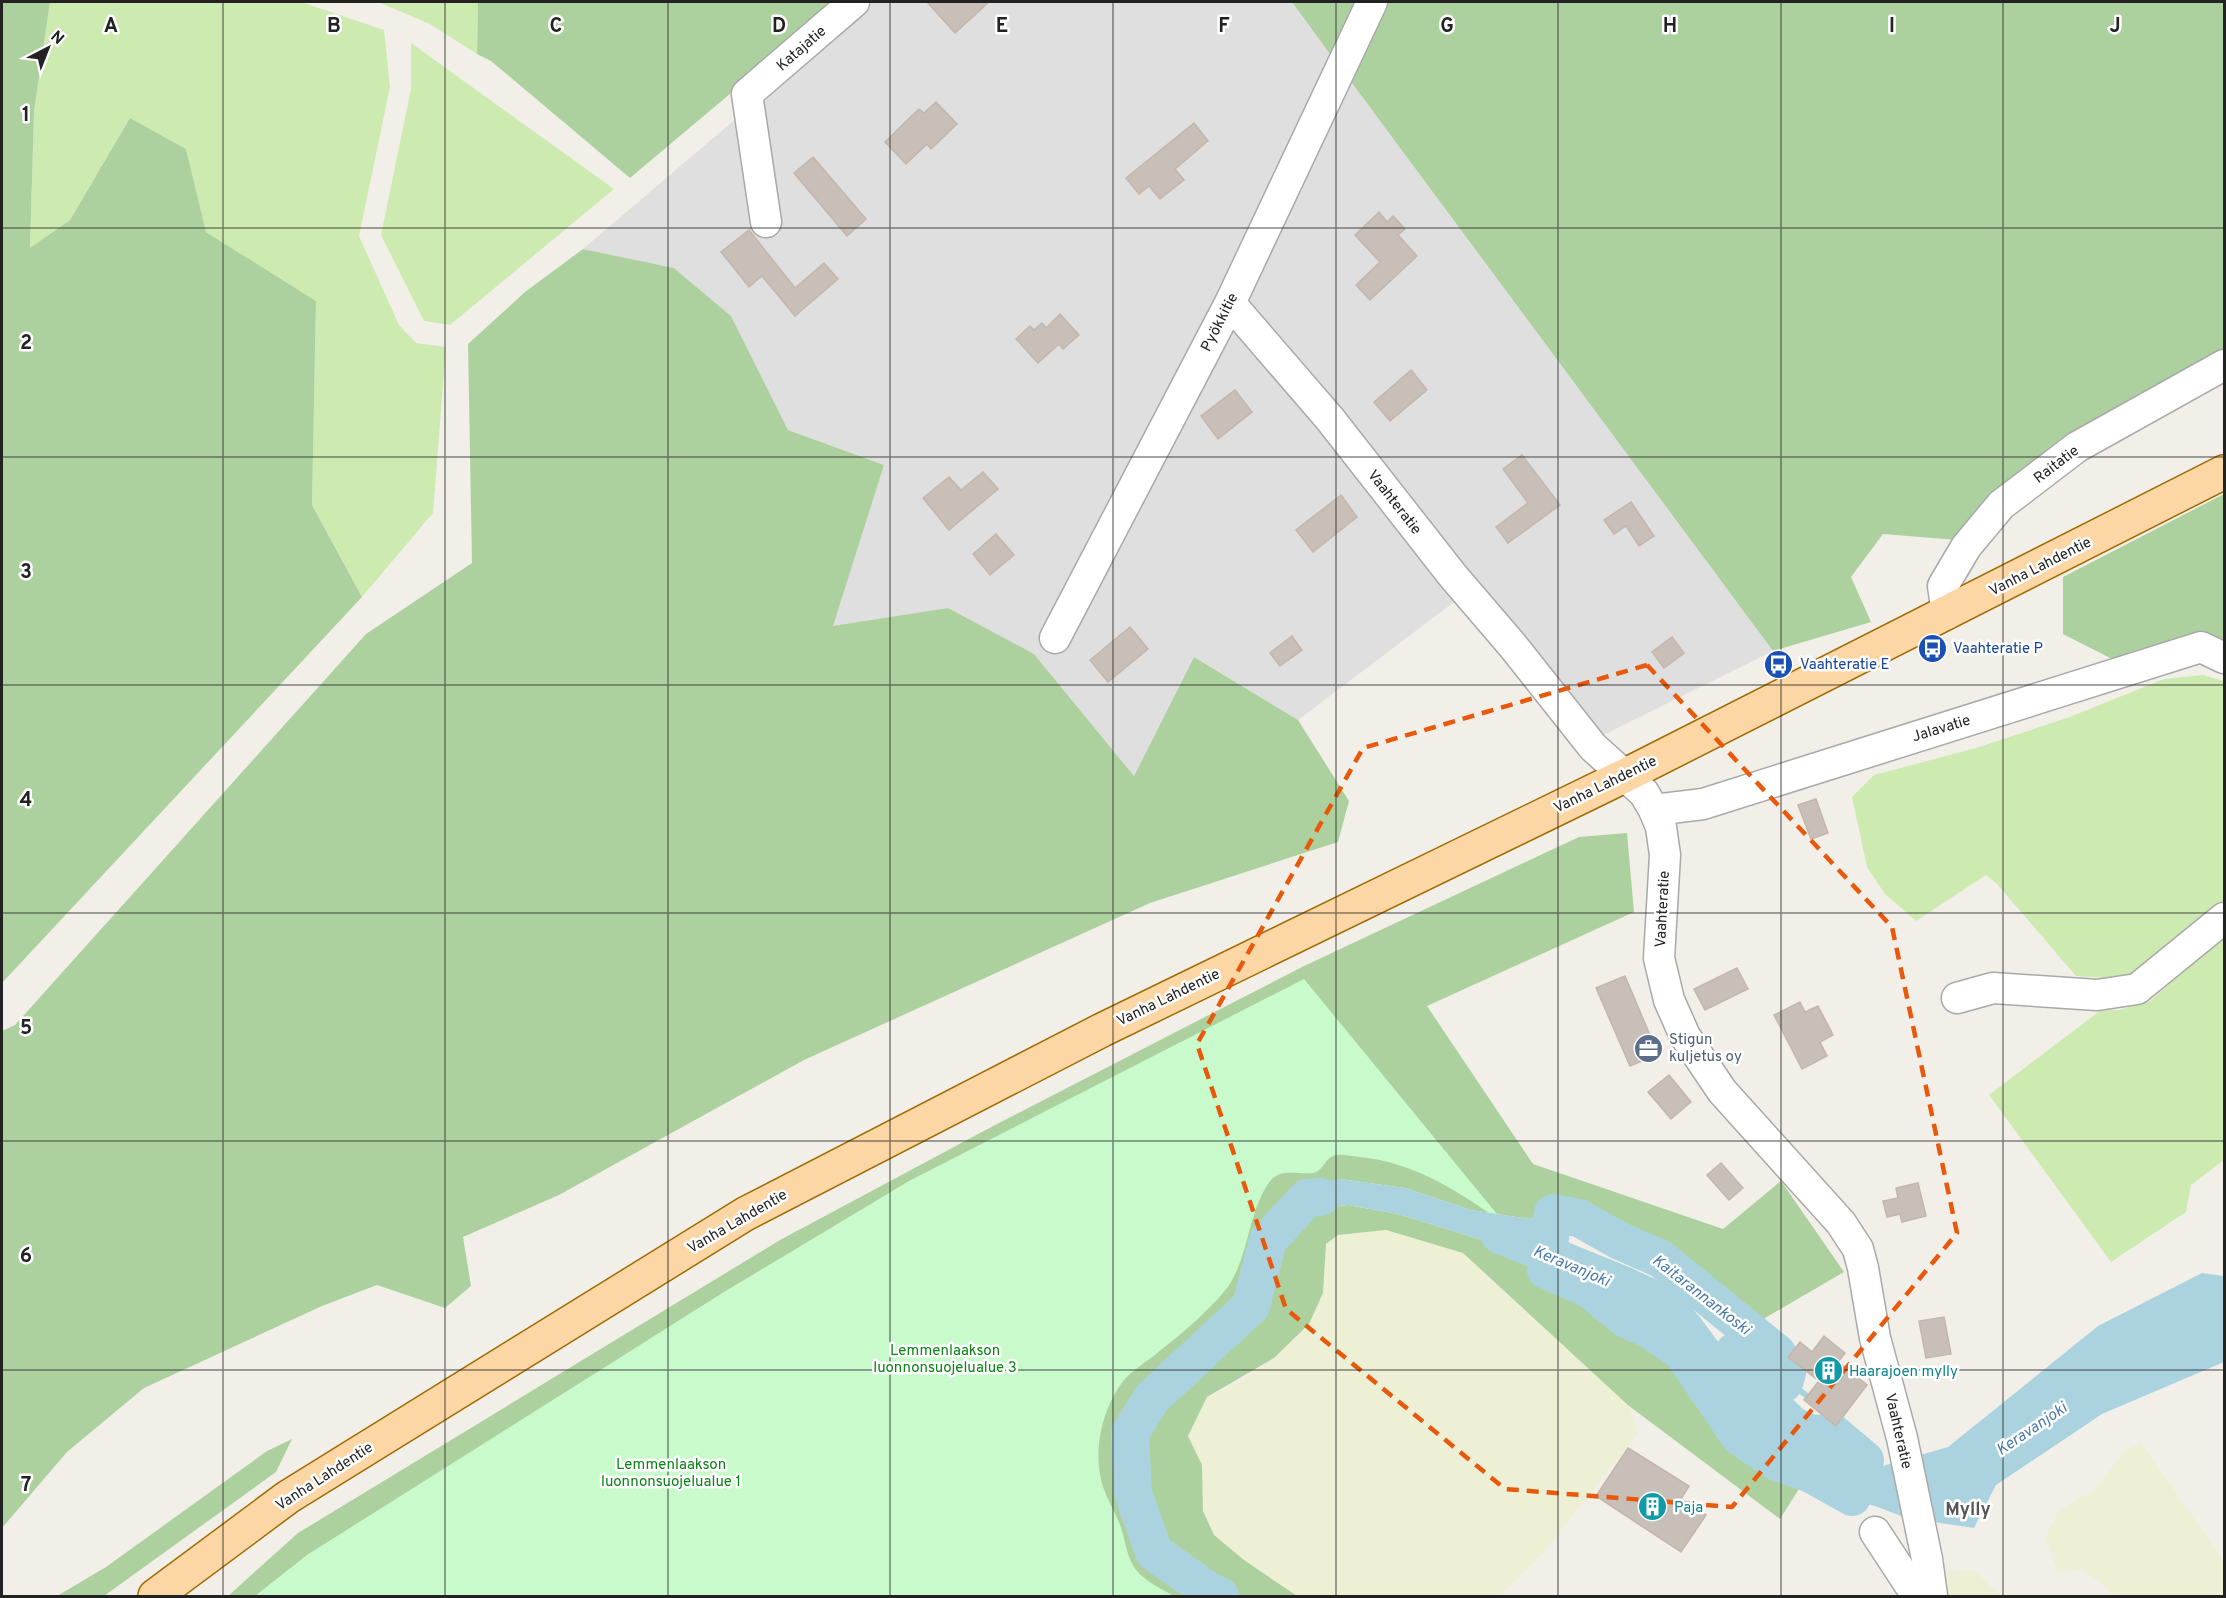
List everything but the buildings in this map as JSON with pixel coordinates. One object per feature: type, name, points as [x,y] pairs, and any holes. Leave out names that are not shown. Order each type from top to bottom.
[{"type":"main road","name":"Vanha Lahdentie","points":[[155,1596],[288,1497],[745,1214],[1102,1030],[1624,776],[2224,472]]},
{"type":"street","name":"Katajatie","points":[[766,222],[747,94],[854,2]]},
{"type":"street","name":"Pyökkitie","points":[[1055,638],[1230,303],[1372,2]]},
{"type":"street","name":"Vaahteratie","points":[[1230,303],[1330,419],[1452,576],[1513,646],[1593,747],[1644,793],[1654,810],[1661,827],[1665,855],[1659,958],[1669,1000],[1685,1036],[1722,1091],[1841,1223],[1858,1249],[1875,1338],[1902,1438],[1927,1558],[1932,1596]]},
{"type":"street","name":"Raitatie","points":[[1947,614],[1943,586],[1966,546],[2001,505],[2077,447],[2224,365]]},
{"type":"street","name":"Jalavatie","points":[[1654,810],[1703,804],[2201,647],[2224,658]]},
{"type":"street","points":[[1957,998],[1994,988],[2097,995],[2137,989],[2224,918]]},
{"type":"street","points":[[1875,1532],[1917,1596]]},
{"type":"highlighted area","points":[[1647,665],[1892,927],[1957,1233],[1732,1507],[1505,1489],[1286,1309],[1197,1044],[1363,748]]},
{"type":"shaded area","points":[[873,2],[1292,2],[1773,651],[1577,748],[1454,602],[1298,720],[1194,657],[1134,776],[1034,654],[832,626],[884,465],[788,430],[731,316],[674,268],[583,249]]},
{"type":"green space","points":[[2,2],[50,2],[34,112],[30,248],[70,220],[130,118],[186,149],[206,232],[316,301],[312,505],[362,597],[2,983]]},
{"type":"green space","points":[[50,2],[301,2],[384,30],[390,87],[359,236],[399,325],[416,343],[446,347],[433,513],[362,597],[312,505],[316,301],[206,232],[186,149],[130,118],[70,220],[30,249],[34,112]]},
{"type":"green space","points":[[378,2],[478,2],[477,54],[430,24]]},
{"type":"green space","points":[[478,2],[839,2],[630,178],[491,61],[477,54]]},
{"type":"green space","points":[[1292,2],[1363,2],[1335,61]]},
{"type":"green space","points":[[1382,2],[2224,2],[2224,357],[1957,540],[1883,534],[1851,577],[1871,622],[1773,651],[1346,75]]},
{"type":"green space","points":[[411,43],[614,189],[450,325],[424,321],[381,235],[411,89]]},
{"type":"green space","points":[[583,249],[674,268],[731,316],[788,430],[884,465],[833,626],[948,608],[1034,654],[1134,776],[1194,657],[1298,720],[1349,801],[1338,842],[1150,903],[804,1060],[559,1195],[463,1237],[471,1286],[445,1308],[377,1285],[322,1306],[144,1388],[67,1452],[2,1528],[2,1031],[15,1025],[366,634],[472,563],[468,344],[525,292]]},
{"type":"green space","points":[[2224,494],[2224,647],[2120,663],[2063,634],[2063,577]]},
{"type":"green space","points":[[2203,675],[2224,681],[2224,905],[2144,968],[2123,979],[2076,976],[1997,884],[1986,875],[1916,921],[1885,894],[1867,867],[1852,797],[1874,775],[1976,748],[2067,718],[2164,679]]},
{"type":"green space","name":"Lemmenlaakson luonnonsuojelualue 1","points":[[1627,833],[1634,912],[1427,1006],[1533,1164],[1723,1229],[1781,1181],[1844,1272],[1746,1329],[1661,1259],[1618,1240],[1579,1218],[1553,1213],[1530,1219],[1471,1210],[1405,1188],[1340,1179],[1271,1220],[1291,1231],[1316,1208],[1348,1205],[1398,1214],[1479,1239],[1591,1290],[1626,1319],[1649,1329],[1682,1352],[1740,1437],[1777,1462],[1809,1473],[1780,1519],[1629,1406],[1463,1253],[1386,1230],[1338,1235],[1326,1244],[1323,1293],[1309,1324],[1274,1358],[1207,1397],[1188,1436],[1202,1465],[1203,1511],[1214,1535],[1244,1560],[1297,1596],[228,1596],[298,1533],[780,1240],[995,1125],[1304,966],[1579,837]]},
{"type":"green space","points":[[2224,937],[2224,1160],[2191,1185],[2186,1212],[2111,1262],[1989,1095],[2101,1010],[2119,1010],[2150,1001]]},
{"type":"green space","name":"Lemmenlaakson luonnonsuojelualue 3","points":[[1304,979],[1506,1225],[1438,1181],[1381,1160],[1337,1155],[1330,1158],[1317,1172],[1288,1173],[1277,1175],[1272,1179],[1255,1211],[1238,1268],[1223,1293],[1174,1340],[1124,1380],[1110,1404],[1101,1431],[1099,1459],[1103,1487],[1120,1525],[1133,1566],[1143,1577],[1174,1596],[255,1596],[307,1555],[724,1292],[909,1181]]},
{"type":"green space","points":[[1387,1230],[1463,1253],[1629,1406],[1638,1433],[1544,1552],[1500,1596],[1297,1596],[1244,1560],[1214,1535],[1203,1511],[1202,1465],[1188,1436],[1194,1412],[1207,1397],[1240,1382],[1274,1358],[1309,1324],[1326,1244],[1338,1235]]},
{"type":"green space","points":[[292,1439],[276,1472],[104,1596],[57,1596],[106,1567],[267,1451]]},
{"type":"green space","points":[[2141,1443],[2224,1561],[2224,1596],[2116,1596],[2084,1570],[2058,1572],[2045,1538],[2058,1512],[2095,1489],[2125,1451]]},
{"type":"green space","points":[[1973,1569],[1993,1589],[2006,1596],[1937,1596],[1935,1576],[1945,1572]]},
{"type":"water","points":[[1340,1179],[1405,1188],[1471,1210],[1530,1219],[1553,1213],[1546,1270],[1479,1239],[1398,1214],[1348,1205],[1316,1208],[1291,1231],[1271,1220],[1295,1188]]},
{"type":"water","points":[[2202,1273],[2224,1276],[2224,1362],[2102,1414],[1996,1485],[1974,1528],[1906,1518],[1852,1497],[1865,1460],[1876,1468],[1948,1447],[2098,1326]]},
{"type":"waterway","name":"Keravanjoki","points":[[1220,1596],[1207,1590],[1154,1552],[1133,1493],[1130,1433],[1152,1398],[1251,1306],[1268,1240],[1307,1198],[1321,1197]]},
{"type":"waterway","name":"Kaitarannankoski","points":[[1553,1213],[1579,1218],[1618,1240],[1661,1259],[1777,1353],[1787,1373],[1784,1383],[1770,1377],[1753,1361],[1734,1352],[1729,1361],[1737,1372],[1792,1425],[1811,1434],[1833,1433],[1865,1460],[1852,1497],[1809,1473],[1777,1462],[1740,1437],[1682,1352],[1649,1329],[1626,1319],[1591,1290],[1546,1270],[1553,1213]]},
{"type":"waterway","name":"Keravanjoki","points":[[1500,1235],[1623,1285],[1663,1304],[1685,1329],[1756,1425],[1869,1485],[1895,1491],[1905,1489]]},
{"type":"waterway","points":[[1785,1379],[1807,1396]]},
{"type":"waterway","points":[[1834,1424],[1836,1467]]},
{"type":"place","name":"Vaahteratie P","points":[[1932,648]]},
{"type":"place","name":"Vaahteratie E","points":[[1779,664]]},
{"type":"place","name":"Stigun kuljetus oy","points":[[1648,1048]]},
{"type":"place","name":"Haarajoen mylly","points":[[1828,1371]]},
{"type":"place","name":"Paja","points":[[1653,1507]]},
{"type":"district","name":"Mylly","points":[[1968,1509]]}]
